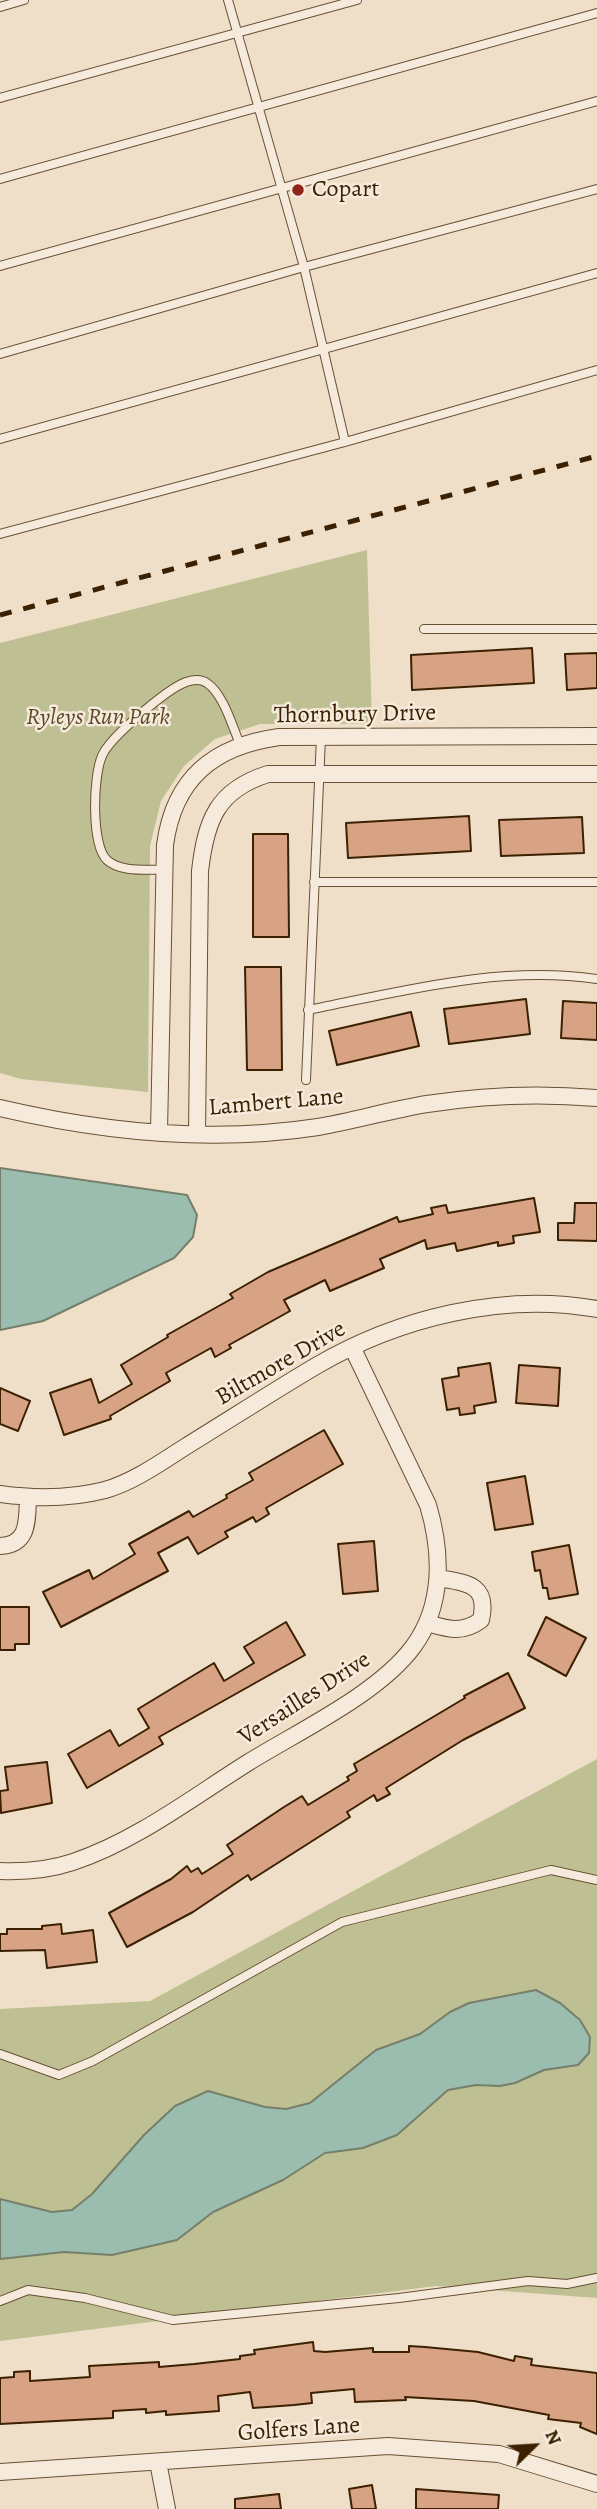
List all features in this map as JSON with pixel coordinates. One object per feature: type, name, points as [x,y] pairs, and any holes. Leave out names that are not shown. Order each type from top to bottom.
[{"type":"street","name":"Thornbury Drive","points":[[159,1131],[168,823],[185,784],[202,768],[240,744],[279,737],[597,736]]},
{"type":"street","points":[[197,1133],[200,884],[204,838],[214,813],[228,794],[246,781],[268,774],[597,774]]},
{"type":"street","name":"Lambert Lane","points":[[0,1108],[71,1124],[197,1133],[317,1127],[425,1104],[516,1093],[597,1098]]},
{"type":"street","name":"Biltmore Drive","points":[[0,1494],[28,1498],[83,1494],[119,1484],[155,1466],[352,1348],[424,1320],[466,1310],[534,1305],[597,1308]]},
{"type":"street","name":"Versailles Drive","points":[[0,1871],[46,1869],[65,1864],[103,1850],[133,1834],[377,1683],[414,1646],[427,1623],[438,1578],[436,1531],[428,1505],[352,1348]]},
{"type":"street","points":[[0,1546],[16,1543],[24,1535],[28,1498]]},
{"type":"street","points":[[427,1623],[452,1630],[472,1627],[481,1620],[482,1597],[477,1589],[468,1583],[438,1578]]},
{"type":"street","name":"Golfers Lane","points":[[0,2472],[388,2446],[499,2454],[597,2484]]},
{"type":"street","points":[[158,2462],[167,2509]]},
{"type":"lane","points":[[0,7],[24,0]]},
{"type":"lane","points":[[228,0],[304,267],[345,442]]},
{"type":"lane","points":[[0,98],[357,0]]},
{"type":"lane","points":[[0,179],[597,13]]},
{"type":"lane","points":[[0,266],[597,101]]},
{"type":"lane","points":[[0,354],[304,267],[597,189]]},
{"type":"lane","points":[[0,439],[597,273]]},
{"type":"lane","points":[[0,534],[345,442],[597,370]]},
{"type":"lane","points":[[424,629],[597,629]]},
{"type":"lane","points":[[165,870],[119,867],[106,860],[96,838],[98,770],[102,755],[111,743],[173,690],[187,682],[198,680],[206,683],[219,698],[240,744]]},
{"type":"lane","points":[[306,1080],[321,737]]},
{"type":"lane","points":[[314,882],[597,882]]},
{"type":"lane","points":[[307,1010],[451,981],[500,975],[541,973],[597,979]]},
{"type":"lane","points":[[0,2054],[59,2075],[93,2062],[342,1922],[551,1870],[597,1880]]},
{"type":"lane","points":[[0,2301],[28,2290],[85,2298],[173,2320],[399,2298],[528,2281],[567,2284],[597,2278]]},
{"type":"green space","name":"Ryleys Run Park","points":[[367,550],[372,724],[260,724],[215,739],[184,766],[161,801],[150,846],[148,1092],[21,1079],[0,1073],[0,643]]},
{"type":"green space","points":[[597,1759],[597,2298],[436,2286],[0,2341],[0,2009],[150,2001]]},
{"type":"shaded area","points":[[0,1168],[187,1195],[197,1215],[193,1237],[174,1258],[43,1321],[0,1330]]},
{"type":"shaded area","points":[[536,1990],[560,2003],[580,2020],[590,2037],[589,2053],[578,2065],[544,2070],[515,2083],[500,2086],[476,2085],[448,2090],[397,2135],[363,2148],[325,2153],[283,2180],[213,2212],[177,2240],[112,2255],[64,2252],[0,2259],[0,2199],[52,2212],[72,2210],[92,2194],[144,2135],[175,2106],[208,2091],[265,2107],[286,2109],[310,2103],[376,2050],[420,2034],[450,2012],[469,2003]]},
{"type":"building","points":[[532,648],[534,683],[412,690],[411,655]]},
{"type":"building","points":[[597,653],[597,688],[567,690],[565,654]]},
{"type":"building","points":[[469,816],[471,851],[348,858],[346,823]]},
{"type":"building","points":[[582,817],[584,853],[501,856],[499,820]]},
{"type":"building","points":[[253,834],[288,834],[289,937],[253,937]]},
{"type":"building","points":[[245,967],[281,967],[282,1070],[247,1070]]},
{"type":"building","points":[[526,999],[530,1034],[449,1044],[444,1009]]},
{"type":"building","points":[[563,1001],[597,1003],[597,1040],[561,1038]]},
{"type":"building","points":[[411,1012],[419,1046],[337,1065],[329,1031]]},
{"type":"building","points":[[534,1198],[540,1232],[513,1236],[514,1243],[498,1246],[498,1242],[457,1251],[455,1243],[427,1249],[425,1240],[380,1259],[384,1268],[330,1291],[325,1280],[284,1300],[290,1311],[229,1345],[231,1348],[215,1357],[211,1348],[166,1373],[170,1381],[110,1416],[111,1419],[64,1435],[50,1393],[91,1379],[99,1403],[132,1384],[121,1365],[168,1337],[167,1335],[233,1298],[230,1294],[268,1272],[397,1217],[399,1222],[433,1214],[431,1208],[446,1205],[448,1213]]},
{"type":"building","points":[[575,1203],[597,1203],[597,1241],[558,1240],[558,1223],[574,1223]]},
{"type":"building","points":[[490,1363],[496,1402],[474,1406],[475,1413],[460,1415],[459,1408],[447,1410],[442,1379],[459,1376],[458,1368]]},
{"type":"building","points":[[519,1365],[560,1368],[558,1406],[516,1403]]},
{"type":"building","points":[[0,1388],[30,1401],[18,1431],[0,1424]]},
{"type":"building","points":[[324,1430],[343,1464],[266,1508],[269,1514],[256,1522],[253,1517],[225,1532],[228,1537],[198,1554],[188,1537],[158,1553],[168,1571],[61,1627],[43,1592],[89,1570],[93,1579],[135,1554],[129,1544],[189,1511],[193,1517],[227,1498],[226,1495],[253,1480],[249,1473]]},
{"type":"building","points":[[525,1476],[533,1524],[495,1530],[487,1483]]},
{"type":"building","points":[[374,1541],[378,1591],[343,1594],[338,1544]]},
{"type":"building","points":[[569,1545],[578,1594],[549,1599],[547,1588],[543,1588],[540,1570],[535,1571],[532,1552]]},
{"type":"building","points":[[0,1607],[29,1607],[29,1644],[15,1644],[15,1650],[0,1650]]},
{"type":"building","points":[[546,1617],[586,1638],[566,1676],[528,1655]]},
{"type":"building","points":[[286,1622],[305,1655],[159,1737],[163,1744],[87,1788],[68,1754],[110,1730],[119,1746],[149,1728],[138,1709],[214,1663],[224,1681],[254,1663],[244,1647]]},
{"type":"building","points":[[508,1673],[525,1708],[463,1740],[386,1788],[390,1794],[377,1801],[374,1795],[347,1812],[350,1817],[251,1880],[248,1875],[193,1912],[127,1947],[109,1913],[171,1879],[187,1866],[191,1872],[198,1868],[202,1874],[233,1854],[227,1845],[284,1807],[302,1796],[308,1805],[349,1780],[347,1777],[357,1771],[354,1764],[465,1698],[464,1696]]},
{"type":"building","points":[[47,1762],[52,1803],[1,1813],[0,1791],[8,1790],[5,1767]]},
{"type":"building","points":[[61,1924],[62,1934],[93,1930],[97,1962],[47,1968],[45,1950],[0,1951],[0,1934],[7,1934],[7,1929],[42,1929],[42,1926]]},
{"type":"building","points":[[313,2342],[314,2351],[373,2348],[373,2352],[409,2352],[409,2346],[425,2347],[478,2352],[514,2361],[515,2356],[532,2359],[531,2365],[597,2373],[597,2434],[580,2427],[581,2423],[548,2419],[549,2415],[474,2401],[405,2397],[406,2400],[355,2402],[354,2389],[311,2393],[312,2403],[294,2405],[253,2408],[250,2392],[218,2396],[219,2411],[166,2415],[166,2411],[146,2413],[146,2409],[113,2411],[113,2418],[0,2424],[0,2378],[14,2377],[14,2372],[30,2371],[30,2381],[90,2377],[89,2366],[159,2362],[159,2367],[194,2364],[240,2359],[240,2356],[255,2354],[254,2350]]},
{"type":"building","points":[[372,2485],[376,2509],[352,2509],[349,2489]]},
{"type":"building","points":[[416,2489],[499,2495],[498,2509],[416,2509]]},
{"type":"building","points":[[279,2494],[281,2509],[235,2509],[235,2499]]},
{"type":"railway","points":[[0,615],[597,456]]},
{"type":"place","name":"Copart","points":[[298,190]]}]
